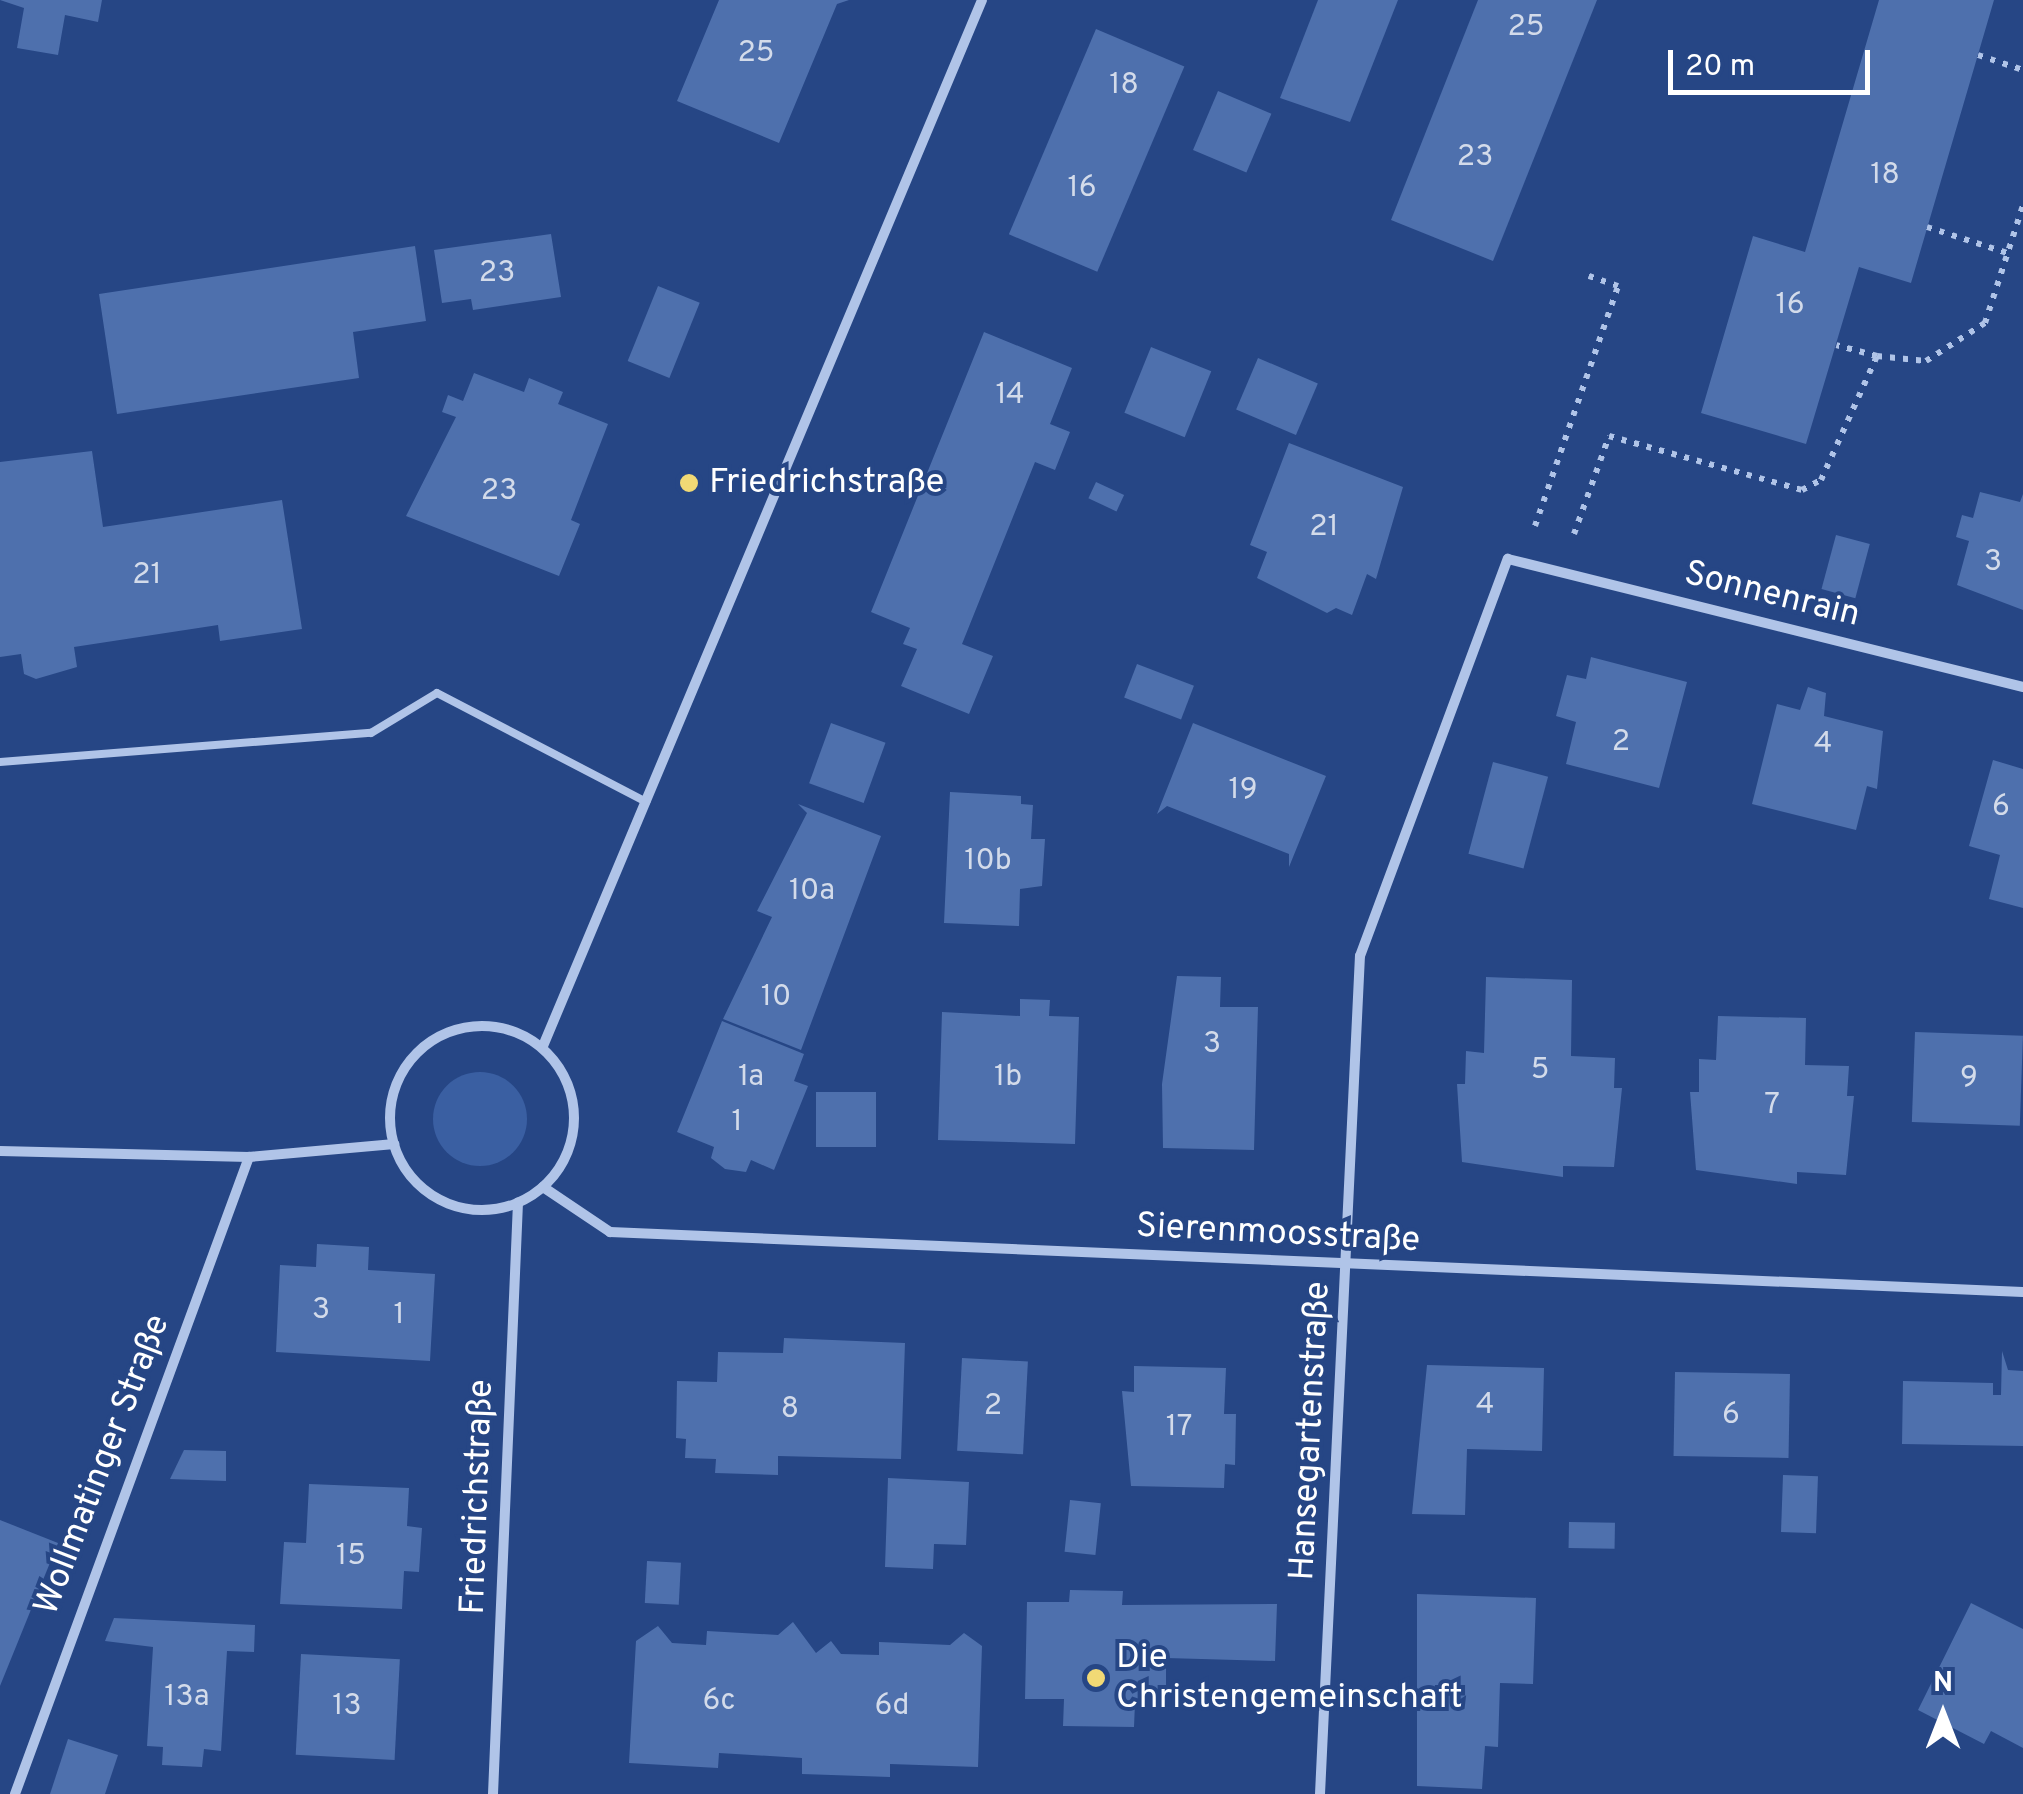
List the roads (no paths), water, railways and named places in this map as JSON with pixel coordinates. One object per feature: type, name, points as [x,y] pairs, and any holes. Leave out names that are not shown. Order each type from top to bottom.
[{"type":"street","points":[[542,1046],[982,0]]},
{"type":"street","name":"Sonnenrain","points":[[1508,558],[2023,687]]},
{"type":"street","name":"Hansegartenstraße","points":[[1320,1794],[1360,956],[1508,558]]},
{"type":"street","points":[[485,1027],[542,1046],[573,1102],[569,1148],[543,1187],[518,1203],[457,1207],[407,1172],[394,1144],[390,1120],[402,1073],[438,1038],[485,1027]]},
{"type":"street","points":[[0,1151],[249,1157],[394,1144]]},
{"type":"street","name":"Wollmatinger Straße","points":[[15,1794],[249,1157]]},
{"type":"street","name":"Sierenmoosstraße","points":[[543,1187],[610,1232],[2023,1292]]},
{"type":"street","name":"Friedrichstraße","points":[[493,1794],[518,1203]]},
{"type":"lane","points":[[0,762],[371,733],[438,693],[646,802]]},
{"type":"place","name":"Friedrichstraße","points":[[689,483]]},
{"type":"place","name":"Die Christengemeinschaft","points":[[1096,1678]]}]
